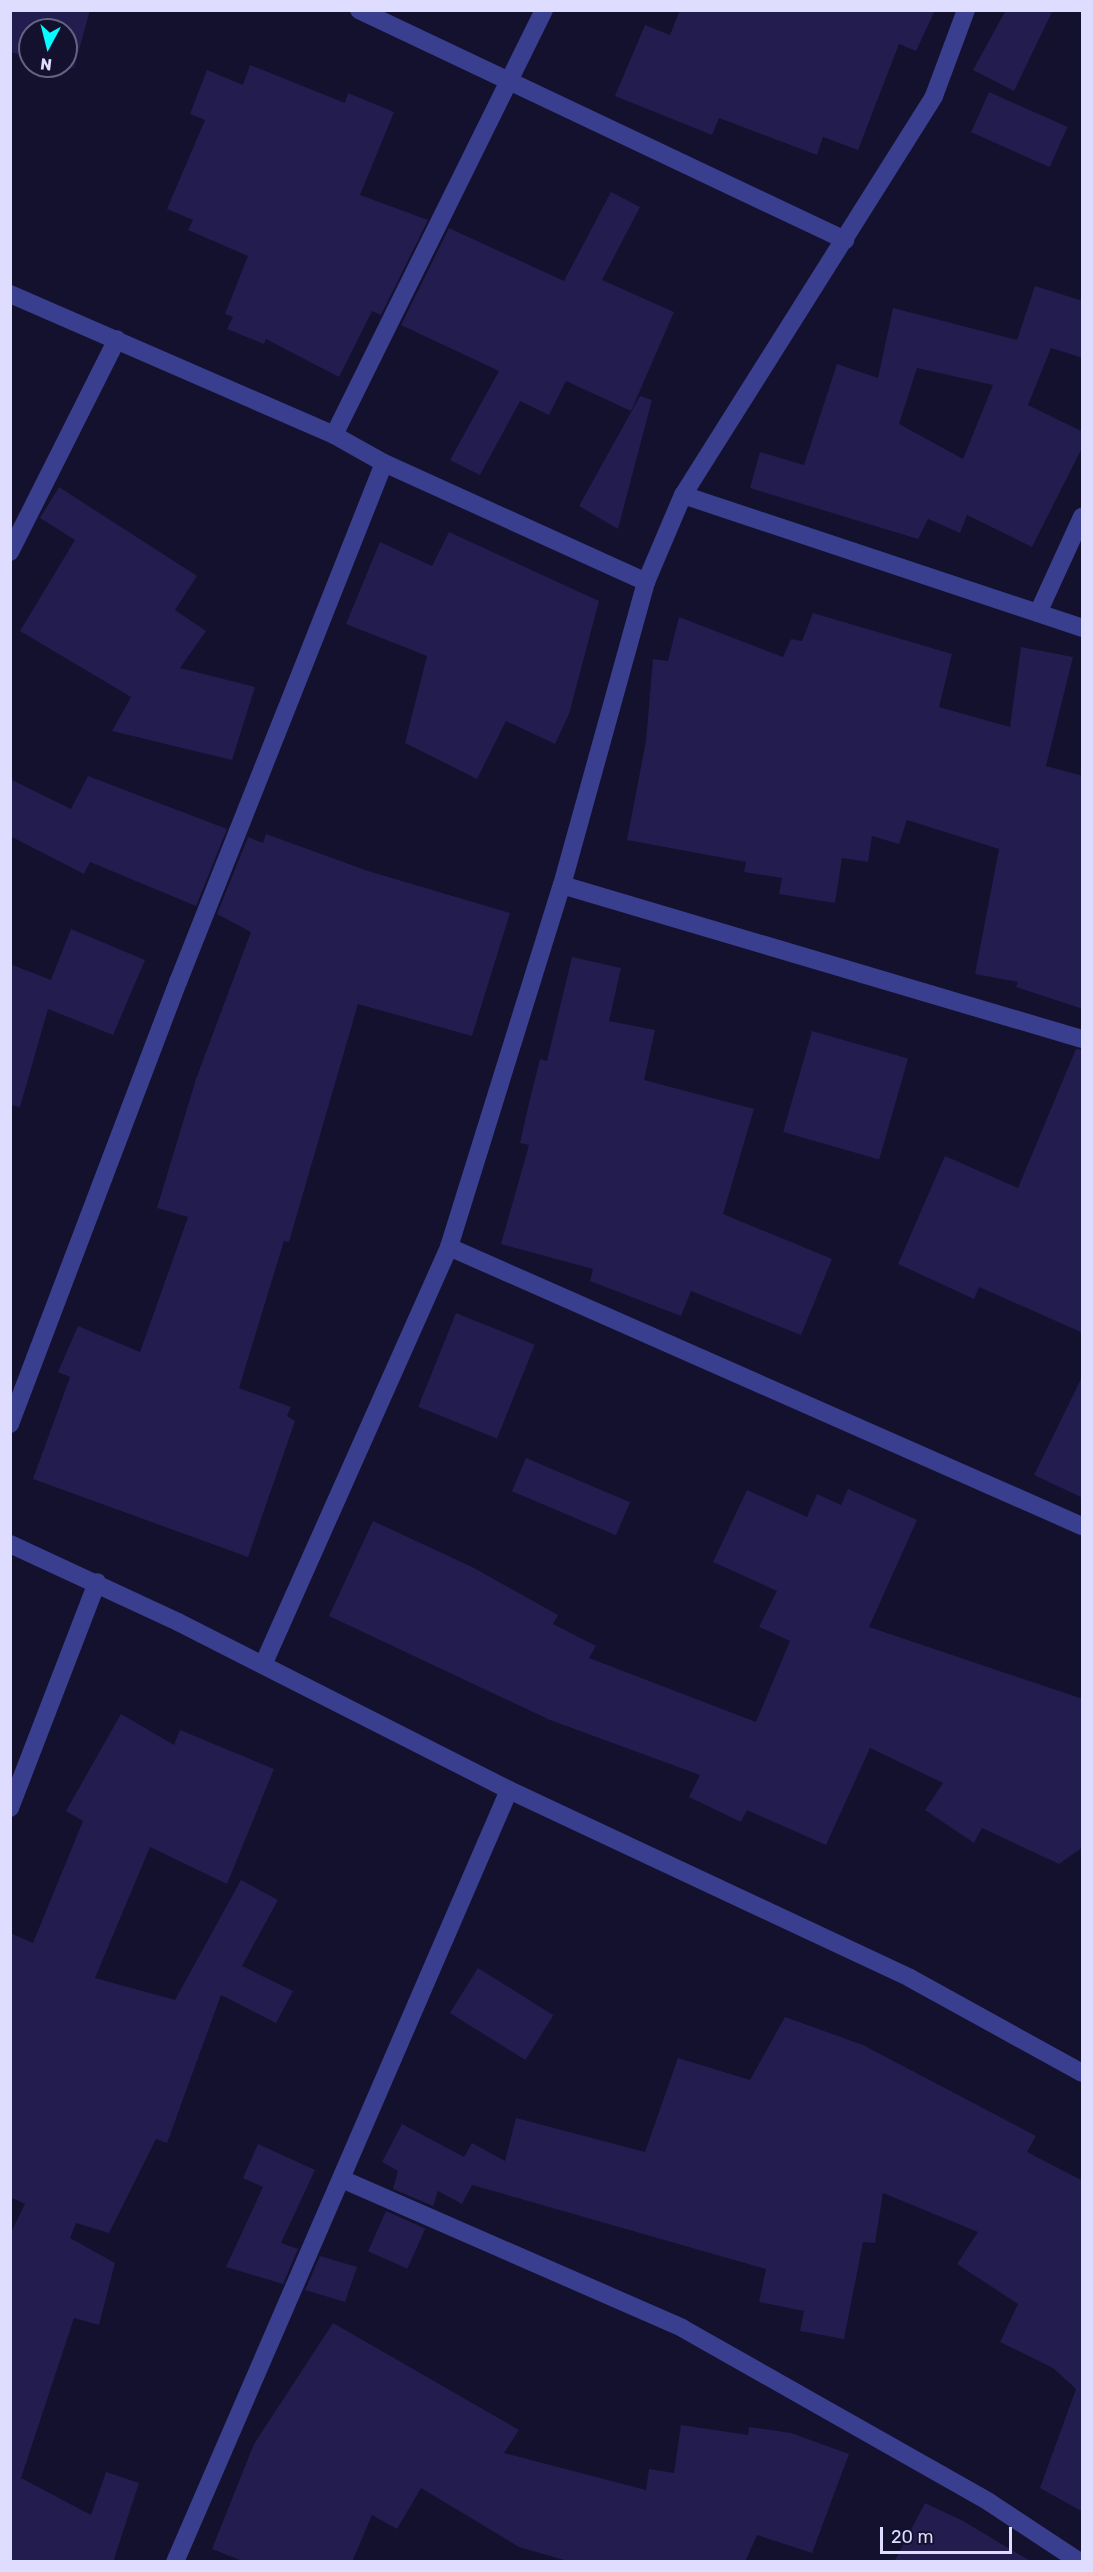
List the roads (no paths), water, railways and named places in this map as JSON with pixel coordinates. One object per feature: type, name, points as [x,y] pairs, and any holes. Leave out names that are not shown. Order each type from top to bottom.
[{"type":"street","points":[[360,10],[507,77],[845,240]]},
{"type":"street","points":[[334,435],[507,77],[544,10]]},
{"type":"street","points":[[262,1665],[449,1247],[562,885],[646,582],[683,495],[934,96],[966,10]]},
{"type":"street","points":[[10,294],[334,435],[384,463],[646,582]]},
{"type":"street","points":[[10,552],[117,339]]},
{"type":"street","points":[[10,1424],[178,982],[384,463]]},
{"type":"street","points":[[683,495],[1083,628]]},
{"type":"street","points":[[1038,613],[1083,517]]},
{"type":"street","points":[[562,885],[1083,1039]]},
{"type":"street","points":[[449,1247],[1083,1526]]},
{"type":"street","points":[[10,1544],[97,1582],[509,1790],[909,1978],[1083,2073]]},
{"type":"street","points":[[10,1808],[97,1582]]},
{"type":"street","points":[[174,2562],[344,2180],[509,1790]]},
{"type":"street","points":[[344,2180],[682,2328],[989,2502],[1080,2562]]}]
